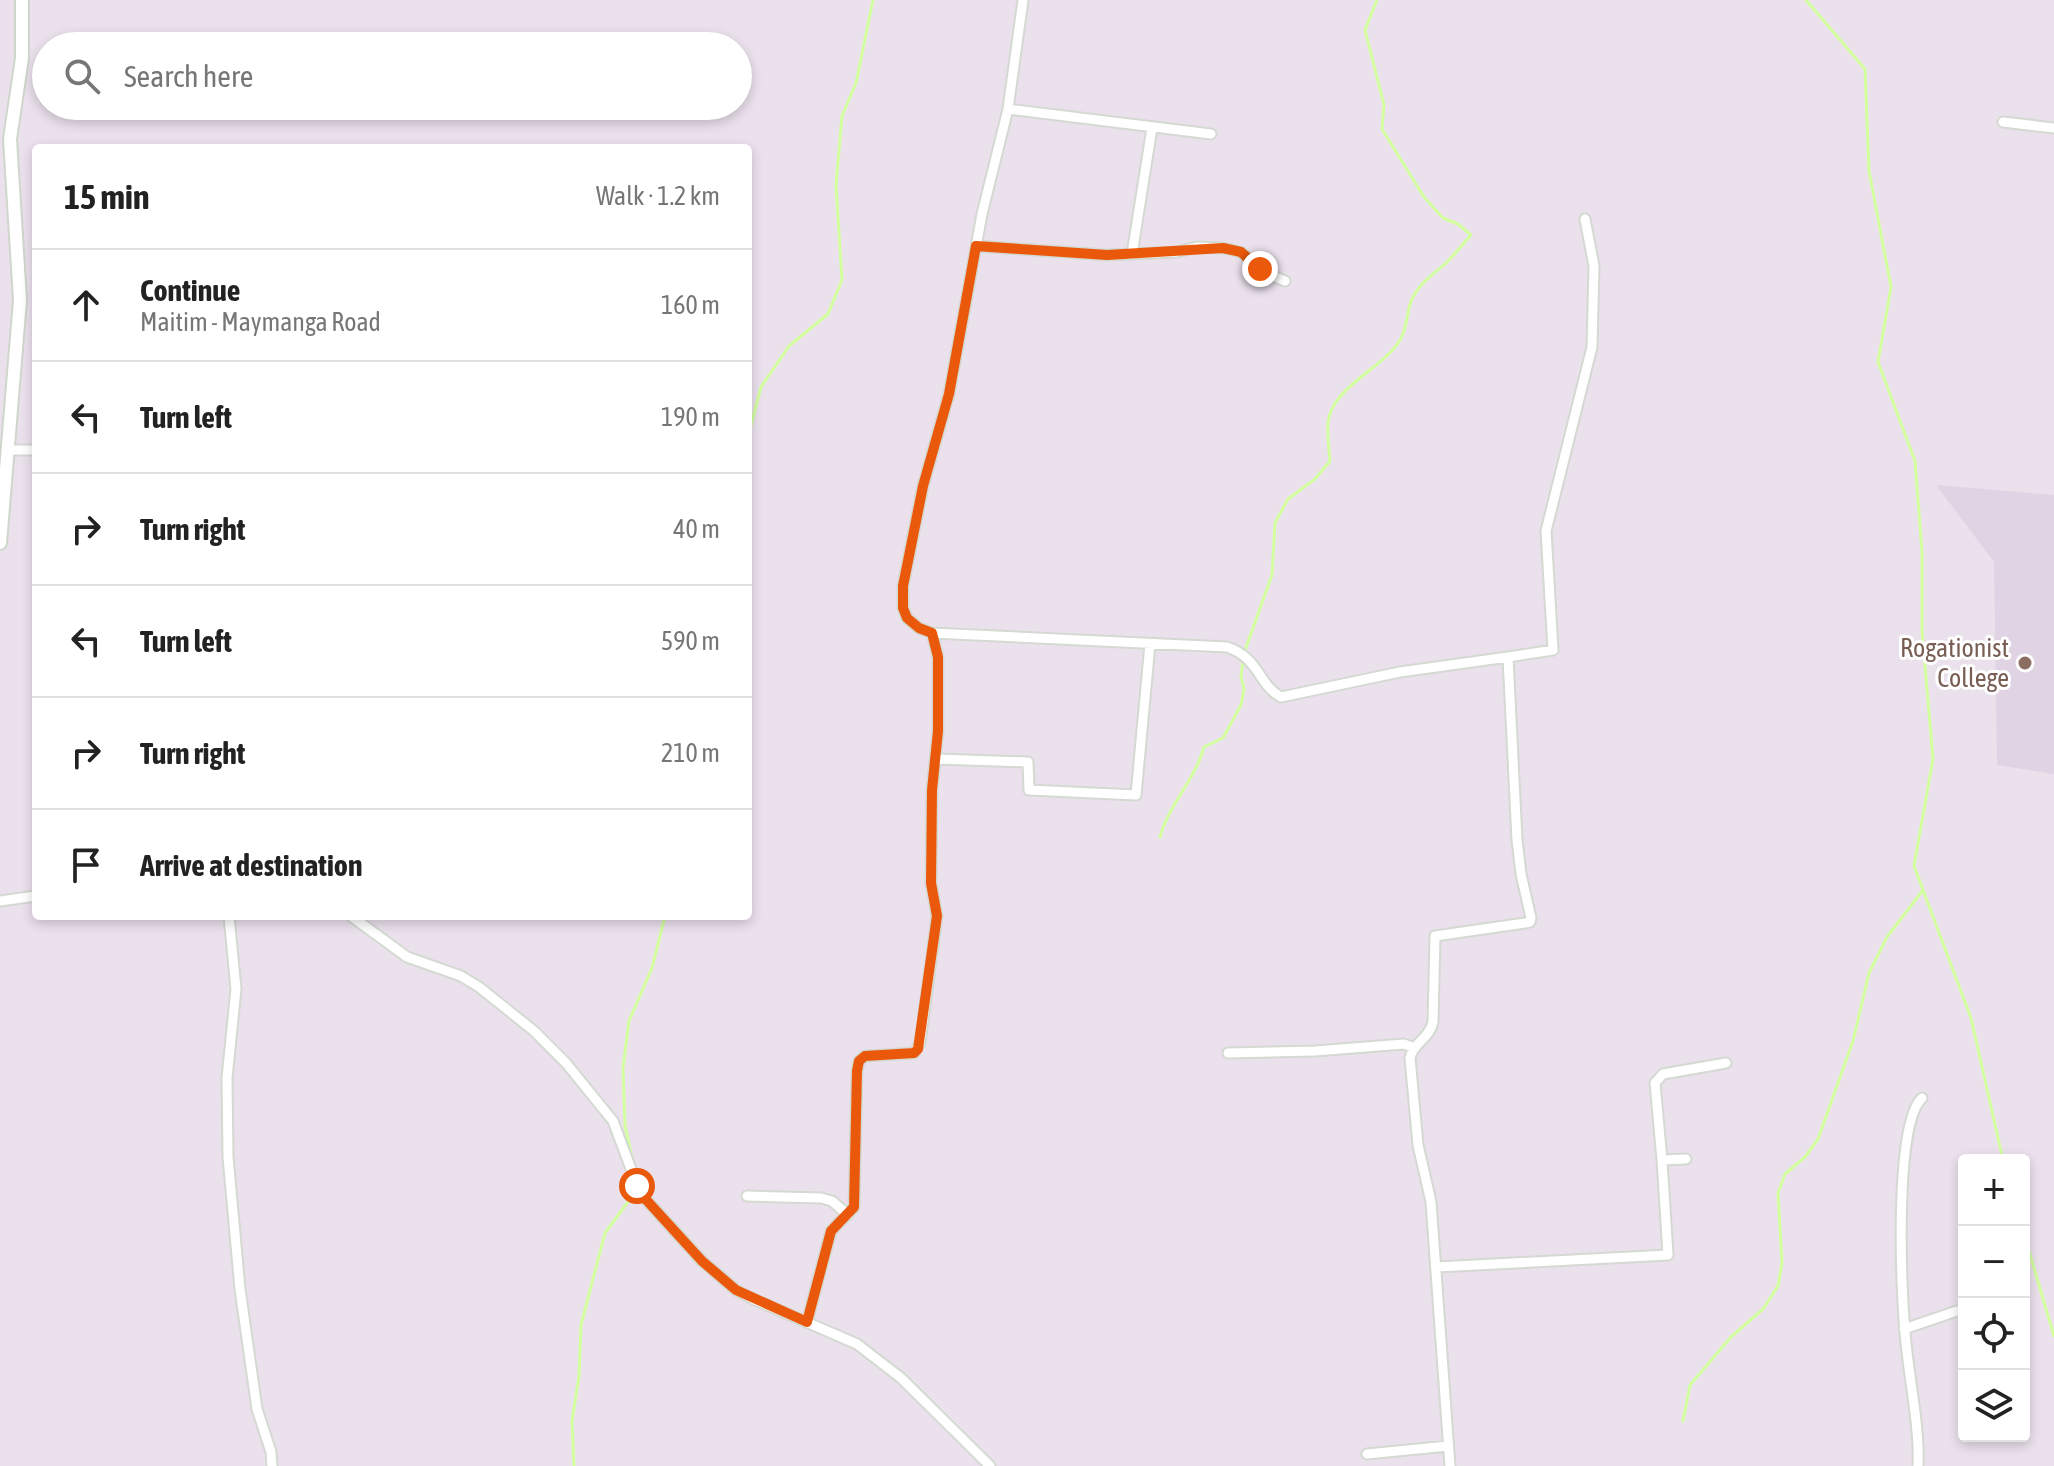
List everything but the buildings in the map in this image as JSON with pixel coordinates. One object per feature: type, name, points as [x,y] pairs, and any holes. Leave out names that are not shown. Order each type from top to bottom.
[{"type":"street","points":[[0,543],[20,300],[10,139],[22,58],[22,0]]},
{"type":"street","points":[[1023,0],[1008,109],[976,246],[949,394],[923,486],[903,586],[903,608],[907,618],[919,628],[932,633],[1227,647],[1241,652],[1254,664],[1275,693],[1290,697],[1400,672],[1553,650],[1546,531],[1592,347],[1594,266],[1585,219]]},
{"type":"street","points":[[1008,109],[1211,134]]},
{"type":"street","points":[[2003,122],[2054,128]]},
{"type":"street","points":[[1132,254],[1152,128]]},
{"type":"street","points":[[976,246],[1132,254],[1177,252],[1197,247],[1223,248],[1241,252],[1263,272],[1285,281]]},
{"type":"street","points":[[9,450],[32,450]]},
{"type":"street","points":[[807,1322],[831,1231],[853,1211],[859,1061],[865,1056],[914,1053],[920,1043],[937,916],[931,870],[938,667],[932,633]]},
{"type":"street","points":[[937,759],[1028,762],[1029,790],[1136,795],[1150,644]]},
{"type":"street","points":[[1450,1466],[1431,1202],[1418,1145],[1410,1058],[1433,1022],[1435,936],[1525,923],[1530,922],[1531,918],[1517,840],[1508,657]]},
{"type":"street","points":[[0,901],[32,897]]},
{"type":"street","points":[[229,920],[236,989],[227,1078],[228,1157],[240,1289],[257,1409],[271,1452],[272,1466]]},
{"type":"street","points":[[356,920],[407,957],[461,976],[479,987],[534,1031],[566,1063],[613,1121],[640,1193],[702,1261],[736,1290],[857,1344],[901,1378],[990,1466]]},
{"type":"street","points":[[1228,1053],[1315,1051],[1404,1044],[1415,1048]]},
{"type":"street","points":[[1437,1267],[1668,1255],[1655,1083],[1663,1074],[1726,1063]]},
{"type":"street","points":[[1918,1466],[1904,1329],[1903,1181],[1914,1109],[1922,1098]]},
{"type":"street","points":[[1662,1160],[1686,1159]]},
{"type":"street","points":[[747,1196],[821,1198],[832,1201],[848,1215]]},
{"type":"street","points":[[1904,1329],[1957,1311]]},
{"type":"street","points":[[1367,1454],[1448,1446]]},
{"type":"shaded area","name":"Rogationist College","points":[[1936,485],[2054,495],[2054,774],[1997,765],[1994,562]]},
{"type":"waterway","points":[[752,422],[761,387],[789,346],[828,314],[842,280],[836,185],[842,116],[856,83],[873,0]]},
{"type":"waterway","points":[[1160,837],[1204,747],[1223,738],[1241,705],[1244,653],[1272,575],[1275,523],[1288,499],[1315,479],[1330,461],[1328,423],[1331,410],[1348,389],[1392,350],[1403,335],[1415,293],[1471,235],[1458,224],[1443,218],[1424,197],[1382,129],[1384,105],[1365,30],[1377,0]]},
{"type":"waterway","points":[[1806,0],[1865,69],[1869,171],[1891,287],[1878,362],[1915,461],[1922,552],[1922,631],[1933,759],[1914,866],[1971,1018],[2002,1154]]},
{"type":"waterway","points":[[1683,1421],[1690,1385],[1731,1337],[1763,1309],[1778,1286],[1782,1263],[1778,1193],[1785,1174],[1805,1157],[1818,1139],[1853,1041],[1869,973],[1887,937],[1923,890]]},
{"type":"waterway","points":[[634,1166],[625,1126],[623,1068],[629,1021],[652,968],[664,920]]},
{"type":"waterway","points":[[574,1466],[572,1421],[579,1376],[581,1325],[605,1233],[630,1199],[632,1182]]},
{"type":"waterway","points":[[2030,1254],[2054,1336]]},
{"type":"place","name":"Rogationist College","points":[[2025,663]]},
{"type":"route","points":[[637,1186],[702,1261],[736,1290],[807,1322],[831,1231],[854,1207],[859,1061],[865,1056],[914,1053],[918,1049],[937,916],[932,893],[931,845],[932,790],[937,759],[938,657],[932,633],[919,628],[907,618],[903,608],[903,586],[914,522],[949,394],[976,246],[1107,255],[1177,252],[1197,247],[1223,248],[1250,257],[1260,269]]}]
